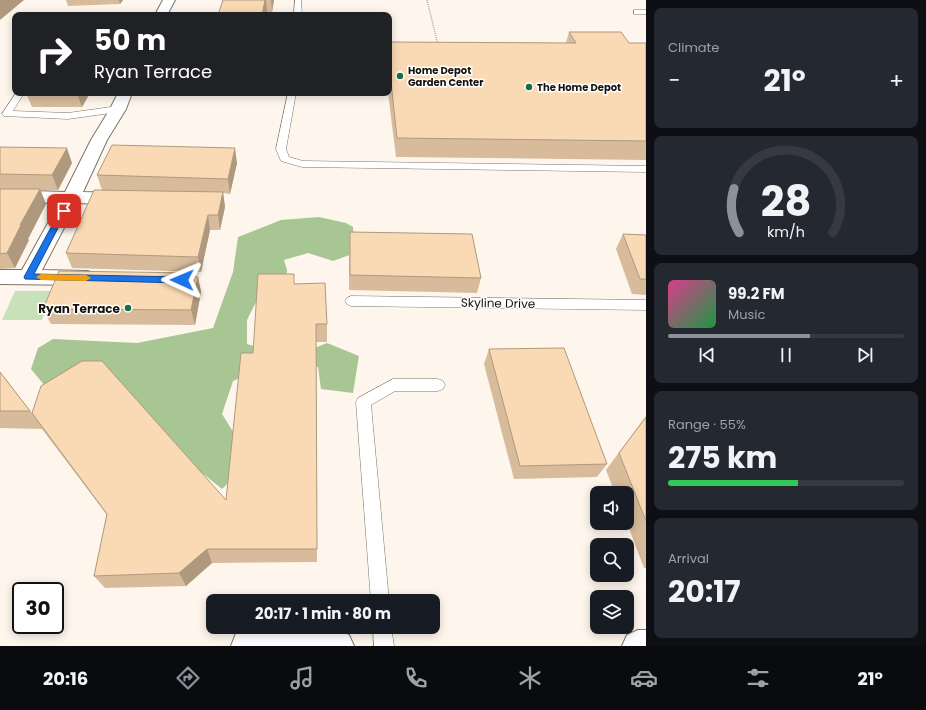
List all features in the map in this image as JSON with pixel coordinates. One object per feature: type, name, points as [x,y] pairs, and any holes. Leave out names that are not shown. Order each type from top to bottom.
[{"type":"street","points":[[163,12],[169,0]]},
{"type":"street","points":[[28,277],[71,198],[99,140],[118,109],[124,96]]},
{"type":"street","points":[[0,196],[140,199]]},
{"type":"street","points":[[0,277],[105,278]]},
{"type":"street","points":[[247,646],[247,644],[338,646]]},
{"type":"street","points":[[638,646],[646,646]]},
{"type":"lane","points":[[298,0],[298,12]]},
{"type":"lane","points":[[637,12],[646,12]]},
{"type":"lane","points":[[18,96],[7,114],[68,116],[118,109]]},
{"type":"lane","points":[[291,96],[281,149],[285,159],[302,164],[646,169]]},
{"type":"lane","name":"Skyline Drive","points":[[351,301],[646,305]]},
{"type":"lane","points":[[379,594],[363,402],[393,385],[438,385]]},
{"type":"lane","points":[[383,634],[384,646]]},
{"type":"path","points":[[428,0],[439,50]]},
{"type":"green space","points":[[319,217],[346,223],[353,227],[355,253],[333,261],[308,253],[284,260],[287,270],[286,285],[259,296],[247,320],[247,344],[263,349],[302,353],[327,343],[359,356],[353,393],[321,389],[318,367],[264,368],[233,381],[222,414],[237,438],[234,477],[222,489],[191,464],[50,392],[31,369],[38,348],[53,339],[137,343],[213,328],[233,272],[238,237],[281,220]]},
{"type":"green space","points":[[15,291],[53,291],[42,320],[2,320]]},
{"type":"building","points":[[223,0],[265,0],[263,12],[219,12]]},
{"type":"building","name":"The Home Depot","points":[[569,32],[621,32],[629,43],[646,43],[646,141],[397,138],[392,92],[392,42],[576,43]]},
{"type":"building","points":[[112,145],[235,148],[228,179],[97,175]]},
{"type":"building","points":[[0,147],[67,148],[52,175],[0,174]]},
{"type":"building","points":[[0,189],[40,189],[20,225],[7,253],[0,254]]},
{"type":"building","points":[[94,190],[223,192],[218,215],[208,215],[198,257],[66,253]]},
{"type":"building","points":[[350,232],[472,234],[481,278],[350,275]]},
{"type":"building","points":[[623,234],[646,235],[646,279],[640,279]]},
{"type":"building","points":[[59,271],[194,273],[194,277],[198,277],[191,310],[43,309]]},
{"type":"building","points":[[258,274],[294,274],[294,284],[325,283],[327,324],[316,324],[317,549],[207,549],[179,573],[94,576],[107,514],[32,413],[41,386],[82,361],[102,361],[226,500],[241,353],[253,353]]},
{"type":"building","points":[[564,348],[607,464],[520,466],[489,349]]},
{"type":"building","points":[[0,372],[30,411],[0,411]]},
{"type":"building","points":[[646,417],[646,521],[634,491],[634,486],[632,486],[619,453]]},
{"type":"slow traffic","points":[[41,277],[86,278]]},
{"type":"place","name":"Home Depot Garden Center","points":[[400,76]]},
{"type":"place","name":"The Home Depot","points":[[529,87]]},
{"type":"place","name":"Ryan Terrace","points":[[128,308]]},
{"type":"route","points":[[64,211],[28,277],[182,280]]}]
